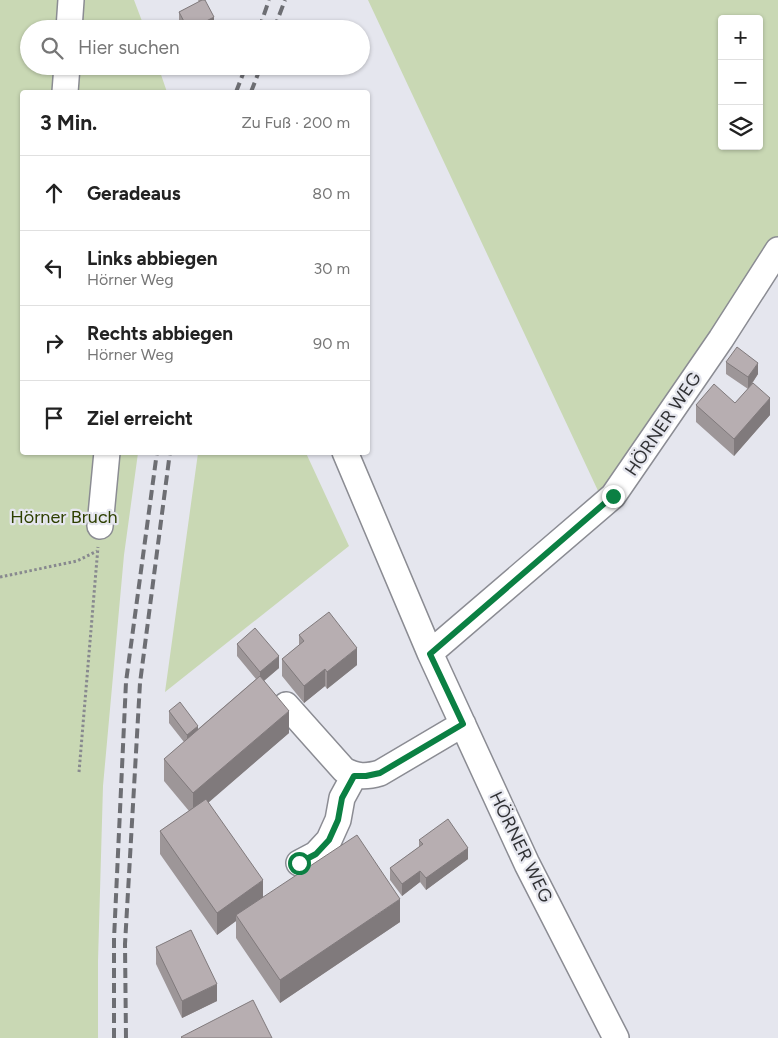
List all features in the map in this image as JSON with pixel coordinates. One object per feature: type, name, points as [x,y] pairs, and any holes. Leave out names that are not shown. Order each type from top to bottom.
[{"type":"street","points":[[70,20],[71,0]]},
{"type":"street","points":[[65,90],[66,75]]},
{"type":"street","name":"HÖRNER WEG","points":[[430,654],[613,496],[721,339],[778,250]]},
{"type":"street","points":[[100,526],[107,455]]},
{"type":"street","name":"HÖRNER WEG","points":[[346,455],[430,654],[527,864],[616,1038]]},
{"type":"street","points":[[286,704],[344,770],[354,776],[380,773],[463,724]]},
{"type":"street","points":[[299,863],[316,854],[329,840],[338,820],[342,798],[354,776]]},
{"type":"path","points":[[79,772],[100,526]]},
{"type":"path","points":[[0,577],[77,561],[98,551]]},
{"type":"green space","name":"Hörner Bruch","points":[[0,0],[134,0],[142,20],[20,20],[20,75],[161,75],[166,90],[20,90],[20,455],[138,455],[124,555],[103,786],[98,961],[98,1038],[0,1038]]},
{"type":"green space","points":[[368,0],[778,0],[778,245],[600,495]]},
{"type":"green space","points":[[198,455],[307,455],[349,546],[165,692]]},
{"type":"building","points":[[205,0],[214,17],[208,20],[183,20],[179,12]]},
{"type":"building","points":[[737,347],[758,363],[748,377],[726,362]]},
{"type":"building","points":[[753,383],[770,398],[734,439],[696,405],[714,384],[735,403]]},
{"type":"building","points":[[329,612],[357,648],[327,672],[325,669],[304,686],[282,659],[304,641],[299,635]]},
{"type":"building","points":[[255,628],[279,656],[260,672],[237,644]]},
{"type":"building","points":[[260,676],[289,711],[193,793],[164,759]]},
{"type":"building","points":[[180,702],[198,726],[187,735],[169,711]]},
{"type":"building","points":[[206,799],[263,880],[217,913],[160,831]]},
{"type":"building","points":[[448,819],[468,848],[426,878],[420,871],[402,884],[390,868],[423,844],[419,840]]},
{"type":"building","points":[[357,835],[400,899],[280,980],[236,915]]},
{"type":"building","points":[[191,930],[217,984],[182,1001],[156,947]]},
{"type":"building","points":[[253,1000],[272,1038],[181,1037]]},
{"type":"railway","points":[[262,20],[269,0]]},
{"type":"railway","points":[[277,20],[285,0]]},
{"type":"railway","points":[[237,90],[243,75]]},
{"type":"railway","points":[[252,90],[258,75]]},
{"type":"railway","points":[[114,1038],[114,939],[126,682],[157,455]]},
{"type":"railway","points":[[126,1038],[125,944],[140,683],[170,455]]},
{"type":"route","points":[[299,863],[316,854],[329,840],[338,820],[342,798],[354,776],[380,773],[463,724],[430,654],[613,496]]}]
